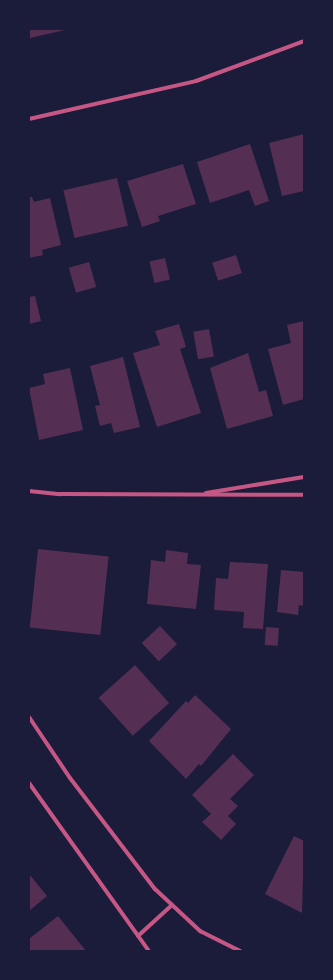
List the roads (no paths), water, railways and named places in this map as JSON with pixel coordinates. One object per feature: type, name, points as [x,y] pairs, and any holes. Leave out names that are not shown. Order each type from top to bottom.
[{"type":"street","points":[[29,119],[196,81],[304,41]]},
{"type":"street","points":[[190,495],[304,477]]},
{"type":"street","points":[[29,491],[60,494],[304,495]]},
{"type":"street","points":[[29,717],[74,784],[155,889],[200,931],[240,951]]},
{"type":"street","points":[[29,783],[149,951]]},
{"type":"street","points":[[138,936],[172,905]]}]
